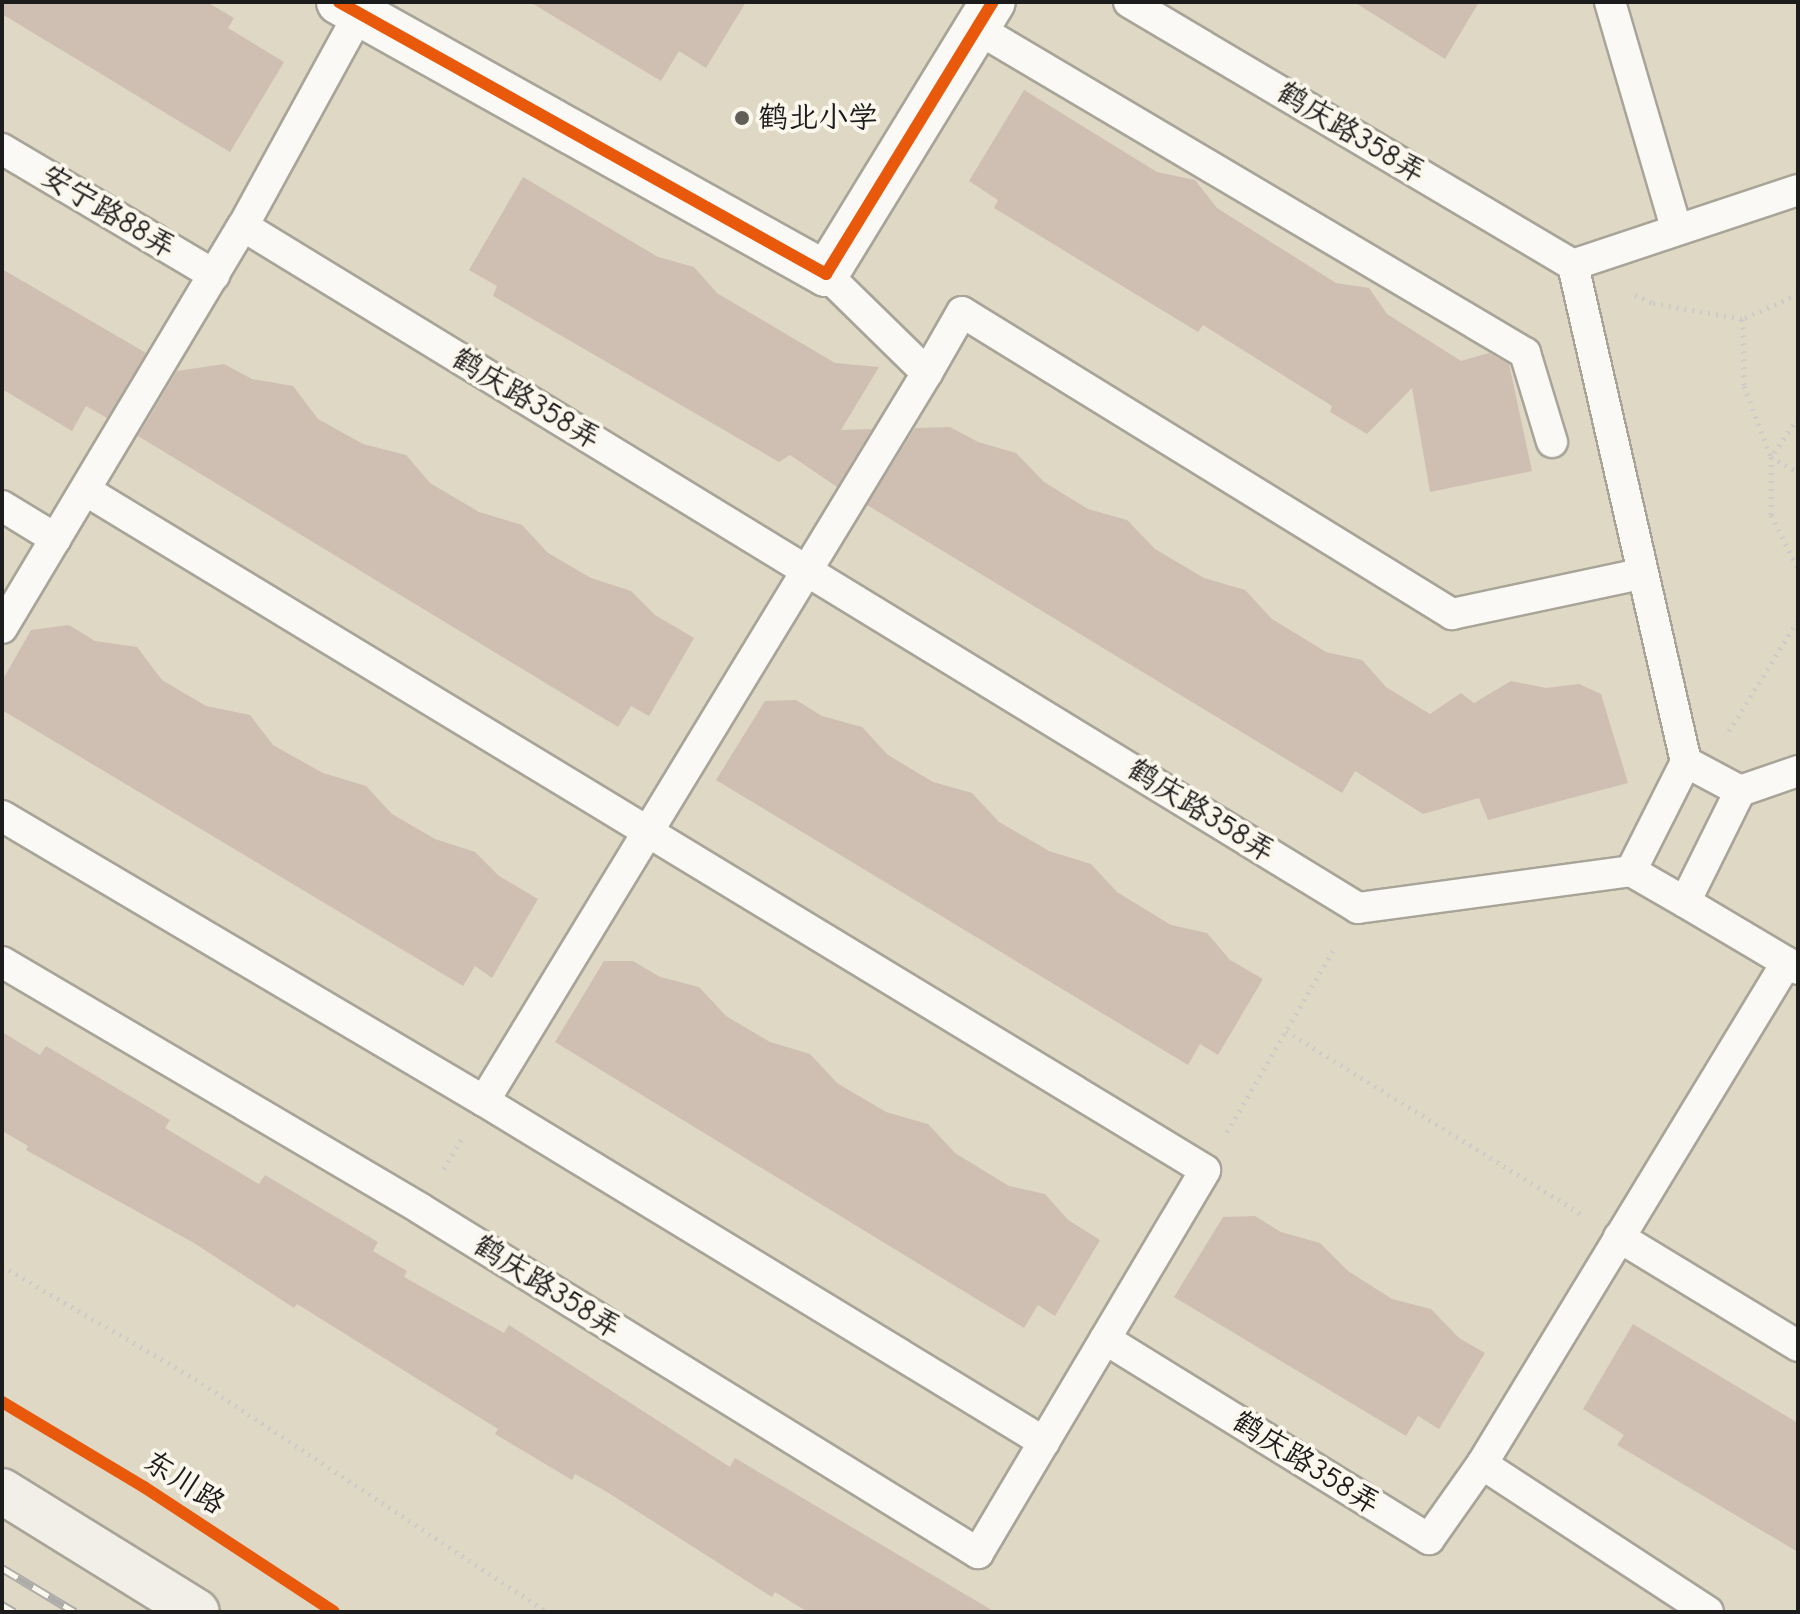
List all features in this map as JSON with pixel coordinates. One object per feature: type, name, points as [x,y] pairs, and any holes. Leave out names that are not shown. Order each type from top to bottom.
[{"type":"main road","points":[[2,1491],[197,1612]]},
{"type":"street","points":[[349,8],[826,274],[986,16]]},
{"type":"lane","name":"鹤庆路358弄","points":[[1129,2],[1573,265]]},
{"type":"lane","points":[[1610,2],[1676,227]]},
{"type":"lane","points":[[2,628],[88,492],[243,226],[349,8]]},
{"type":"lane","points":[[986,16],[1525,353],[1552,442]]},
{"type":"lane","name":"安宁路88弄","points":[[2,149],[214,275]]},
{"type":"lane","points":[[1740,791],[1695,767],[1640,574],[1573,265],[1676,227],[1798,190]]},
{"type":"lane","name":"鹤庆路358弄","points":[[243,226],[1358,908]]},
{"type":"lane","points":[[826,274],[927,373]]},
{"type":"lane","points":[[484,1101],[808,571],[962,312],[1452,614],[1640,574]]},
{"type":"lane","points":[[88,492],[1205,1170]]},
{"type":"lane","points":[[2,506],[56,539]]},
{"type":"lane","points":[[1358,908],[1631,871],[1695,767]]},
{"type":"lane","points":[[1685,902],[1740,791],[1798,771]]},
{"type":"lane","points":[[2,816],[484,1101],[1044,1442]]},
{"type":"lane","name":"鹤庆路358弄","points":[[1105,1339],[1429,1539],[1482,1464],[1619,1237],[1793,965],[1631,871]]},
{"type":"lane","name":"鹤庆路358弄","points":[[2,962],[421,1209],[978,1553],[1205,1170]]},
{"type":"lane","points":[[1619,1237],[1798,1346]]},
{"type":"lane","points":[[1482,1464],[1708,1612]]},
{"type":"path","points":[[1573,265],[1653,303],[1743,319],[1798,294]]},
{"type":"path","points":[[1743,319],[1744,386],[1771,457],[1771,515],[1798,569]]},
{"type":"path","points":[[1771,457],[1798,418]]},
{"type":"path","points":[[1771,457],[1798,472]]},
{"type":"path","points":[[1695,767],[1798,620]]},
{"type":"path","points":[[1205,1170],[1358,908]]},
{"type":"path","points":[[1286,1031],[1619,1237]]},
{"type":"path","points":[[421,1209],[484,1101]]},
{"type":"path","points":[[2,1266],[195,1379],[547,1612]]},
{"type":"building","points":[[2,2],[207,2],[234,18],[228,28],[284,62],[230,152],[2,14]]},
{"type":"building","name":"鹤北小学","points":[[530,2],[746,2],[706,68],[679,51],[661,81]]},
{"type":"building","points":[[1354,2],[1479,2],[1445,59]]},
{"type":"building","points":[[1024,90],[1157,172],[1195,180],[1217,208],[1336,283],[1369,288],[1387,314],[1461,361],[1489,353],[1509,364],[1532,471],[1430,492],[1412,388],[1367,434],[1330,412],[1332,406],[1203,325],[1198,332],[994,208],[998,200],[969,181]]},
{"type":"building","points":[[523,177],[658,257],[694,267],[717,293],[835,363],[879,367],[841,430],[872,429],[837,487],[790,455],[779,462],[493,296],[497,286],[469,270]]},
{"type":"building","points":[[2,269],[146,353],[107,418],[86,406],[72,431],[2,389]]},
{"type":"building","points":[[224,364],[252,379],[293,386],[318,419],[363,444],[406,455],[430,483],[479,512],[522,525],[548,553],[591,578],[631,591],[655,615],[694,638],[649,716],[631,706],[618,727],[138,436],[177,371]]},
{"type":"building","points":[[950,427],[978,442],[1016,453],[1044,482],[1088,509],[1127,520],[1155,549],[1204,578],[1245,590],[1272,619],[1326,652],[1362,660],[1386,687],[1430,714],[1461,693],[1474,703],[1511,681],[1546,688],[1579,684],[1601,694],[1628,783],[1488,820],[1479,798],[1423,814],[1355,771],[1342,793],[867,505],[915,428]]},
{"type":"building","points":[[69,625],[95,641],[137,647],[162,680],[206,706],[250,715],[273,745],[323,773],[366,786],[392,814],[435,839],[475,852],[499,876],[538,899],[492,978],[475,966],[463,986],[2,710],[2,681],[31,630]]},
{"type":"building","points":[[796,700],[822,716],[862,727],[888,755],[933,782],[972,793],[999,822],[1049,851],[1091,864],[1117,892],[1171,925],[1207,933],[1230,960],[1263,979],[1218,1055],[1200,1044],[1188,1065],[716,780],[765,701]]},
{"type":"building","points":[[604,961],[633,961],[660,977],[699,987],[726,1016],[770,1042],[810,1054],[837,1083],[886,1112],[928,1124],[955,1153],[1009,1186],[1045,1194],[1068,1220],[1100,1240],[1055,1316],[1038,1305],[1024,1328],[555,1042]]},
{"type":"building","points":[[2,1032],[40,1055],[46,1046],[170,1120],[165,1128],[259,1184],[265,1175],[378,1242],[373,1251],[407,1271],[404,1277],[504,1333],[509,1325],[730,1467],[735,1458],[995,1612],[808,1612],[775,1592],[772,1597],[607,1492],[575,1474],[572,1480],[495,1434],[498,1429],[297,1304],[294,1308],[194,1243],[26,1150],[28,1146],[2,1131]]},
{"type":"building","points":[[1255,1216],[1281,1232],[1320,1243],[1348,1271],[1392,1299],[1431,1309],[1459,1338],[1485,1353],[1439,1429],[1418,1416],[1406,1436],[1174,1297],[1223,1217]]},
{"type":"building","points":[[1633,1324],[1798,1423],[1798,1552],[1617,1445],[1624,1435],[1583,1409]]},
{"type":"railway","points":[[2,1568],[75,1612]]},
{"type":"railway","points":[[2,1605],[14,1612]]},
{"type":"cycle path","points":[[339,2],[826,274],[993,2]]},
{"type":"cycle path","name":"东川路","points":[[2,1402],[144,1487],[334,1612]]},
{"type":"place","name":"鹤北小学","points":[[742,118]]}]
